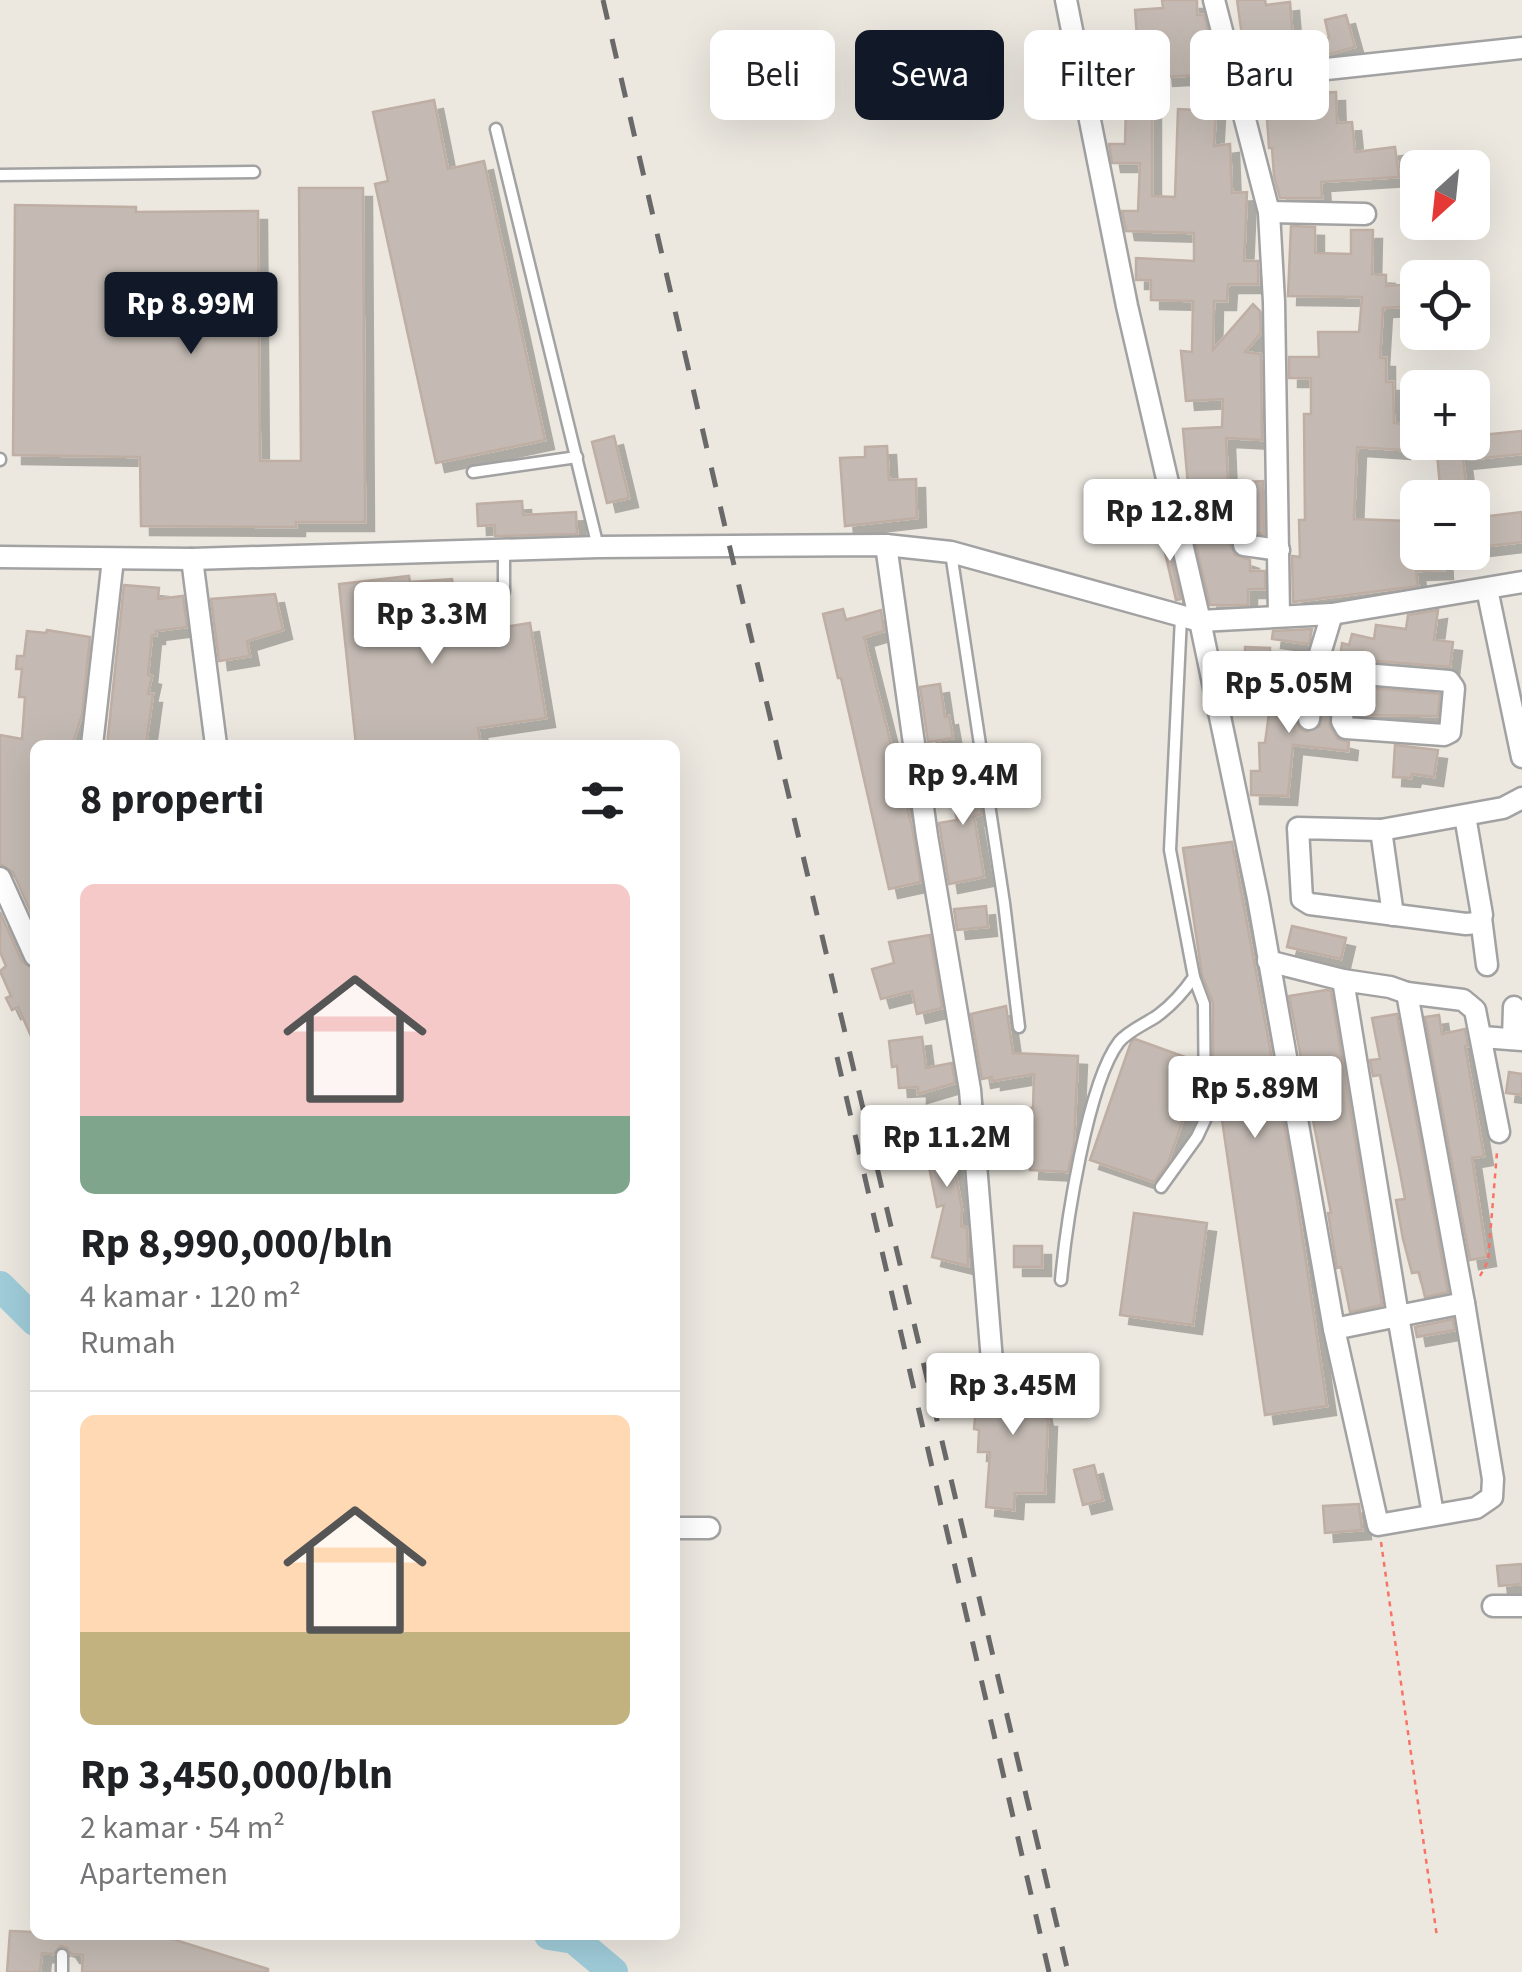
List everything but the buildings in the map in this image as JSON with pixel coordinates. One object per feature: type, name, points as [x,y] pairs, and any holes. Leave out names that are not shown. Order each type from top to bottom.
[{"type":"street","points":[[1066,0],[1190,618],[1258,898],[1334,1329],[1378,1525],[1486,1504],[1494,1488],[1407,993]]},
{"type":"street","points":[[1214,0],[1222,30]]},
{"type":"street","points":[[1329,69],[1522,48]]},
{"type":"street","points":[[1244,120],[1268,212],[1274,302],[1279,615]]},
{"type":"street","points":[[1268,212],[1366,214]]},
{"type":"street","points":[[886,545],[927,836],[970,1090],[992,1360]]},
{"type":"street","points":[[0,557],[192,559],[598,546],[886,545],[951,552],[1190,618],[1332,614],[1522,582]]},
{"type":"street","points":[[1244,545],[1279,550]]},
{"type":"street","points":[[93,740],[113,559]]},
{"type":"street","points":[[192,559],[215,740]]},
{"type":"street","points":[[1487,589],[1522,757]]},
{"type":"street","points":[[1309,718],[1315,670],[1332,614]]},
{"type":"street","points":[[1315,670],[1450,681],[1454,688],[1451,729],[1444,735],[1346,728],[1342,721],[1346,674]]},
{"type":"street","points":[[1481,918],[1466,924],[1305,903],[1297,830],[1382,830],[1502,808],[1522,798]]},
{"type":"street","points":[[1465,816],[1487,965]]},
{"type":"street","points":[[1382,830],[1394,915]]},
{"type":"street","points":[[0,878],[30,944]]},
{"type":"street","points":[[13,902],[30,902]]},
{"type":"street","points":[[1268,961],[1342,980],[1470,1004],[1482,1037],[1499,1132]]},
{"type":"street","points":[[1342,980],[1433,1514]]},
{"type":"street","points":[[1482,1037],[1518,1040],[1514,1007]]},
{"type":"street","points":[[1334,1329],[1464,1304]]},
{"type":"street","points":[[680,1528],[709,1528]]},
{"type":"street","points":[[1493,1606],[1522,1606]]},
{"type":"lane","points":[[496,129],[598,546]]},
{"type":"lane","points":[[0,175],[254,172]]},
{"type":"lane","points":[[473,472],[577,456]]},
{"type":"lane","points":[[464,599],[497,596],[504,591],[504,550]]},
{"type":"lane","points":[[951,552],[1004,903],[1018,1027]]},
{"type":"lane","points":[[1162,1187],[1205,1120],[1204,1004],[1194,977],[1170,850],[1190,618]]},
{"type":"lane","points":[[1060,1280],[1082,1152],[1108,1062],[1120,1040],[1172,1004],[1194,977]]},
{"type":"lane","points":[[62,1955],[62,1972]]},
{"type":"path","points":[[1480,1275],[1488,1261],[1499,1132]]},
{"type":"path","points":[[1378,1525],[1437,1937]]},
{"type":"waterway","points":[[0,1286],[30,1316]]},
{"type":"waterway","points":[[575,1940],[613,1972]]},
{"type":"railway","points":[[603,0],[1068,1972]]},
{"type":"railway","points":[[837,1057],[1049,1972]]}]
